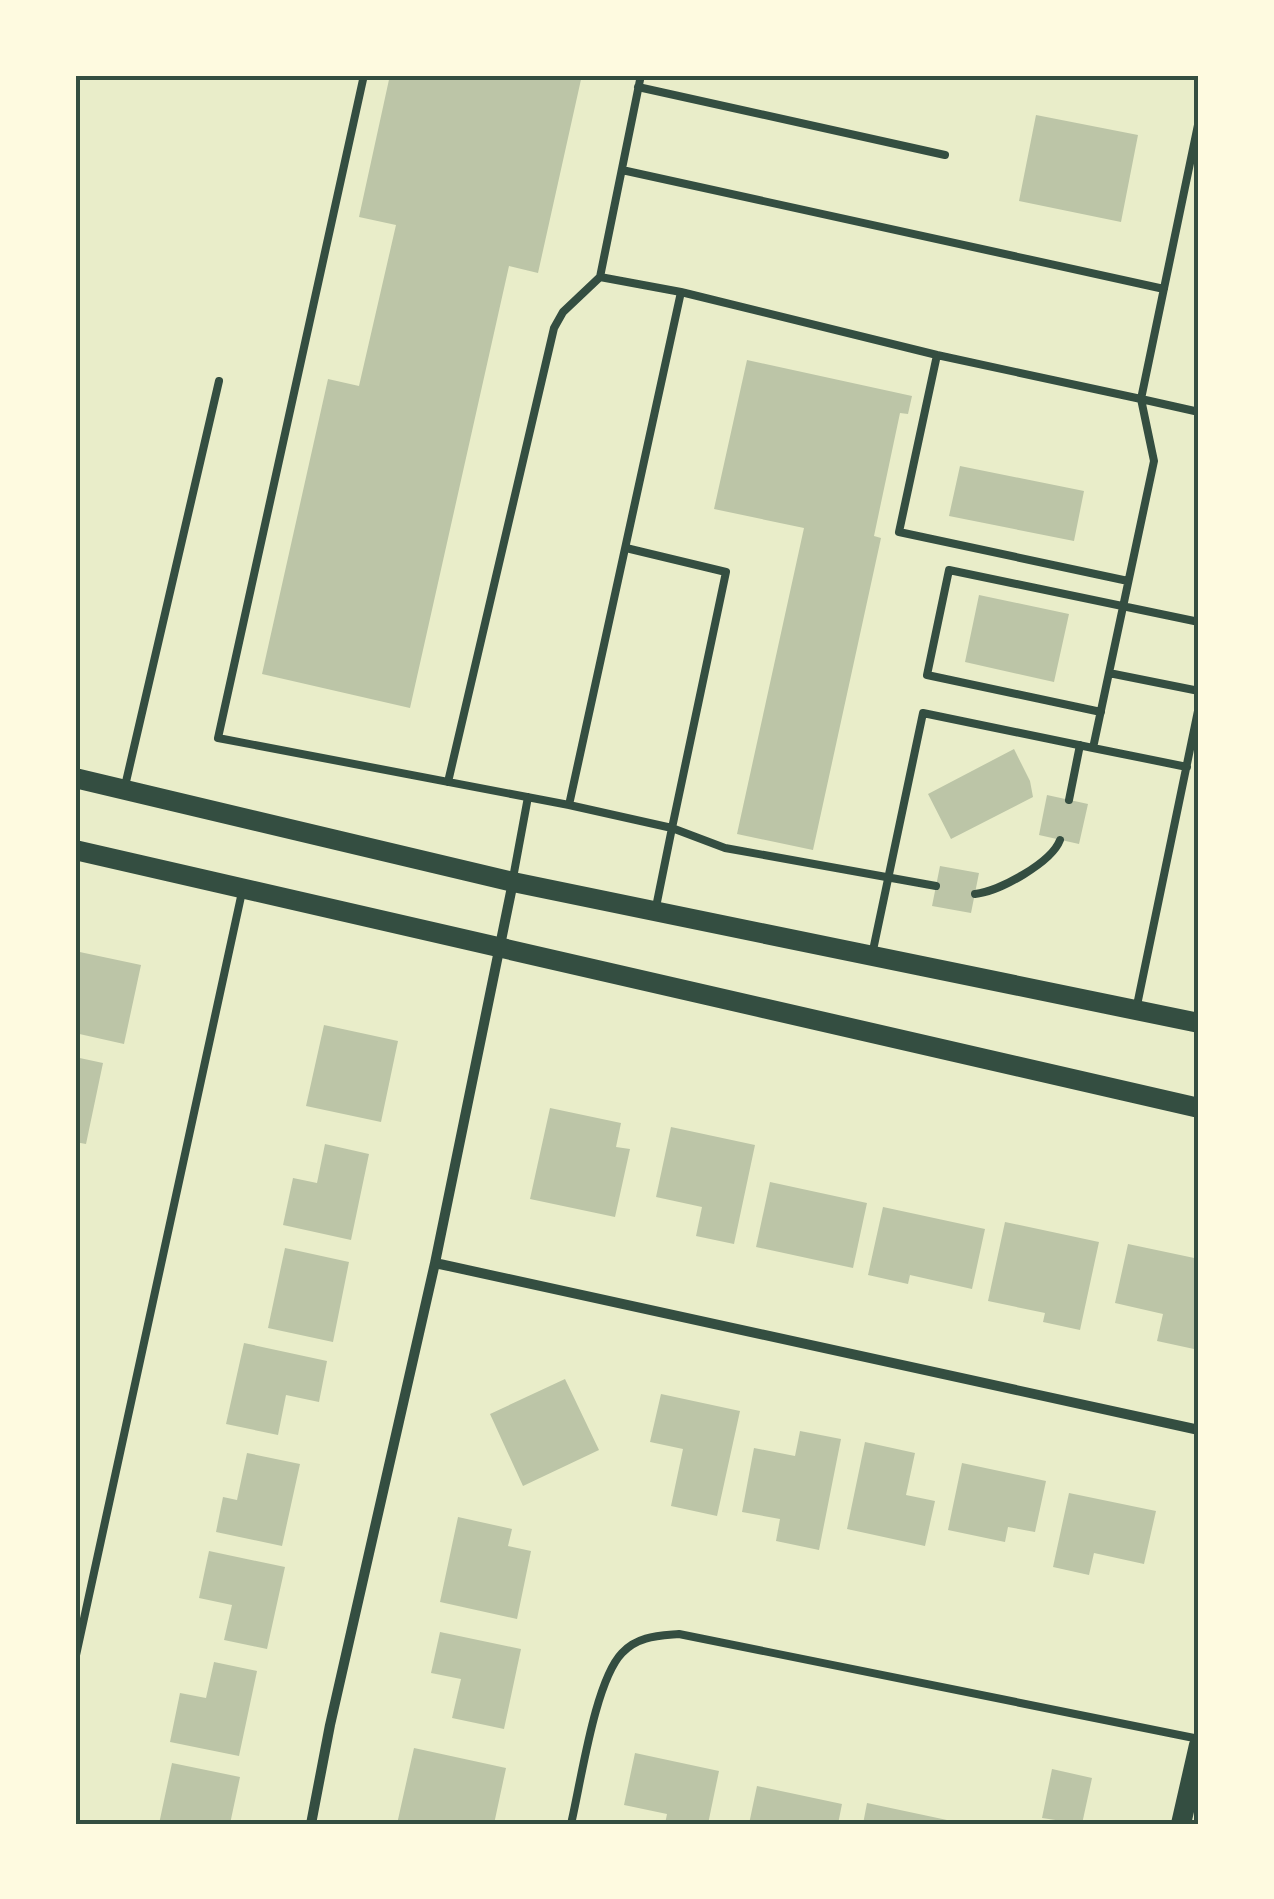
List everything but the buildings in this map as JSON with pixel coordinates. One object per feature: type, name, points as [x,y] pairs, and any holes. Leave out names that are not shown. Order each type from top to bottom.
[{"type":"main road","points":[[75,778],[513,882],[1199,1023]]},
{"type":"main road","points":[[75,850],[1199,1108]]},
{"type":"main road","points":[[1181,1824],[1199,1742]]},
{"type":"street","points":[[312,1824],[330,1725],[435,1263],[513,882]]},
{"type":"street","points":[[435,1263],[1199,1430]]},
{"type":"lane","points":[[364,75],[218,738],[569,805],[672,828],[725,848],[936,886]]},
{"type":"lane","points":[[448,782],[554,328],[563,312],[600,278],[641,75]]},
{"type":"lane","points":[[638,88],[945,155]]},
{"type":"lane","points":[[1093,748],[1154,460],[1141,399],[1199,120]]},
{"type":"lane","points":[[622,170],[1164,289]]},
{"type":"lane","points":[[600,278],[681,292],[937,355],[1199,412]]},
{"type":"lane","points":[[569,805],[681,292]]},
{"type":"lane","points":[[937,355],[900,532],[1128,581]]},
{"type":"lane","points":[[124,790],[219,381]]},
{"type":"lane","points":[[626,548],[726,572],[655,912]]},
{"type":"lane","points":[[1101,712],[927,675],[949,570],[1199,622]]},
{"type":"lane","points":[[1109,673],[1199,692]]},
{"type":"lane","points":[[1136,1010],[1199,706]]},
{"type":"lane","points":[[872,955],[923,713],[1187,767]]},
{"type":"lane","points":[[1069,800],[1080,745]]},
{"type":"lane","points":[[513,882],[528,797]]},
{"type":"lane","points":[[975,894],[992,892],[1056,853],[1060,840]]},
{"type":"lane","points":[[75,1660],[243,887]]},
{"type":"lane","points":[[571,1824],[606,1676],[623,1652],[646,1637],[679,1634],[1199,1742]]}]
